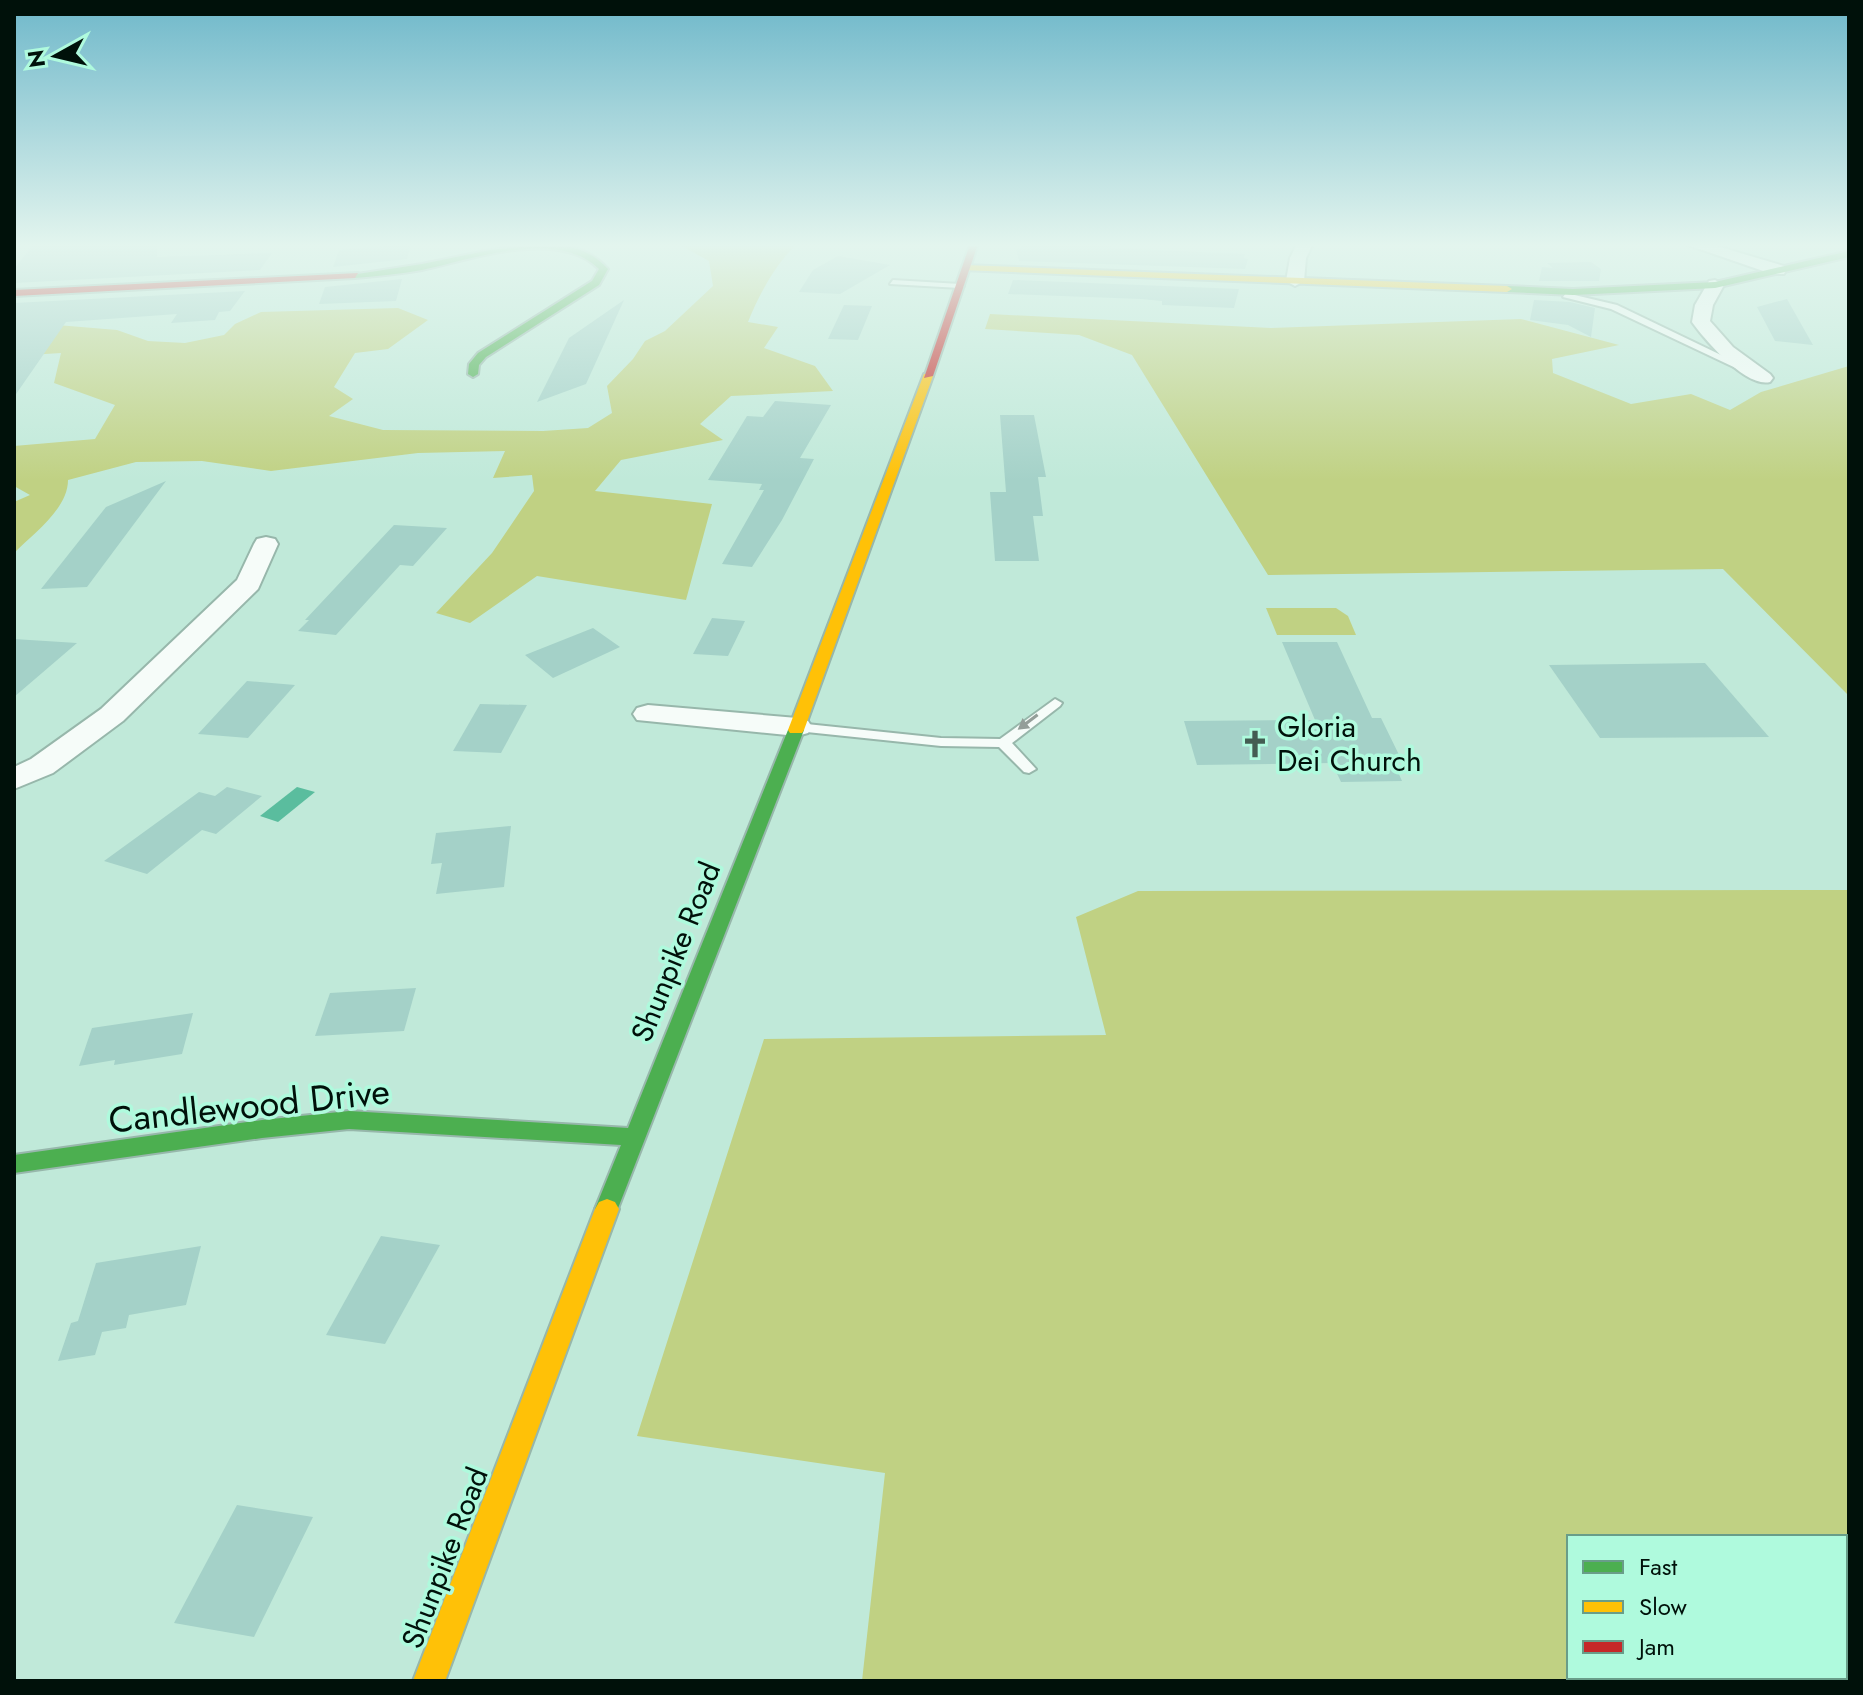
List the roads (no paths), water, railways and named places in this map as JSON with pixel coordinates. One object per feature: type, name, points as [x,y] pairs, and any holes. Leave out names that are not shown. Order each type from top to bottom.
[{"type":"street","points":[[473,374],[474,364],[482,355],[533,323]]},
{"type":"street","name":"Shunpike Road","points":[[429,1681],[634,1137],[797,727],[945,323]]},
{"type":"street","points":[[1702,323],[1726,351],[1763,378]]},
{"type":"street","points":[[14,779],[42,766],[112,715],[249,583],[266,544]]},
{"type":"street","points":[[648,714],[797,727]]},
{"type":"street","name":"Candlewood Drive","points":[[14,1164],[262,1129],[349,1120],[634,1137]]},
{"type":"lane","points":[[1648,323],[1763,378]]},
{"type":"lane","points":[[797,727],[941,742],[1003,743],[1055,703]]},
{"type":"lane","points":[[1003,743],[1029,769]]},
{"type":"place","name":"Gloria Dei Church","points":[[1255,744]]}]
